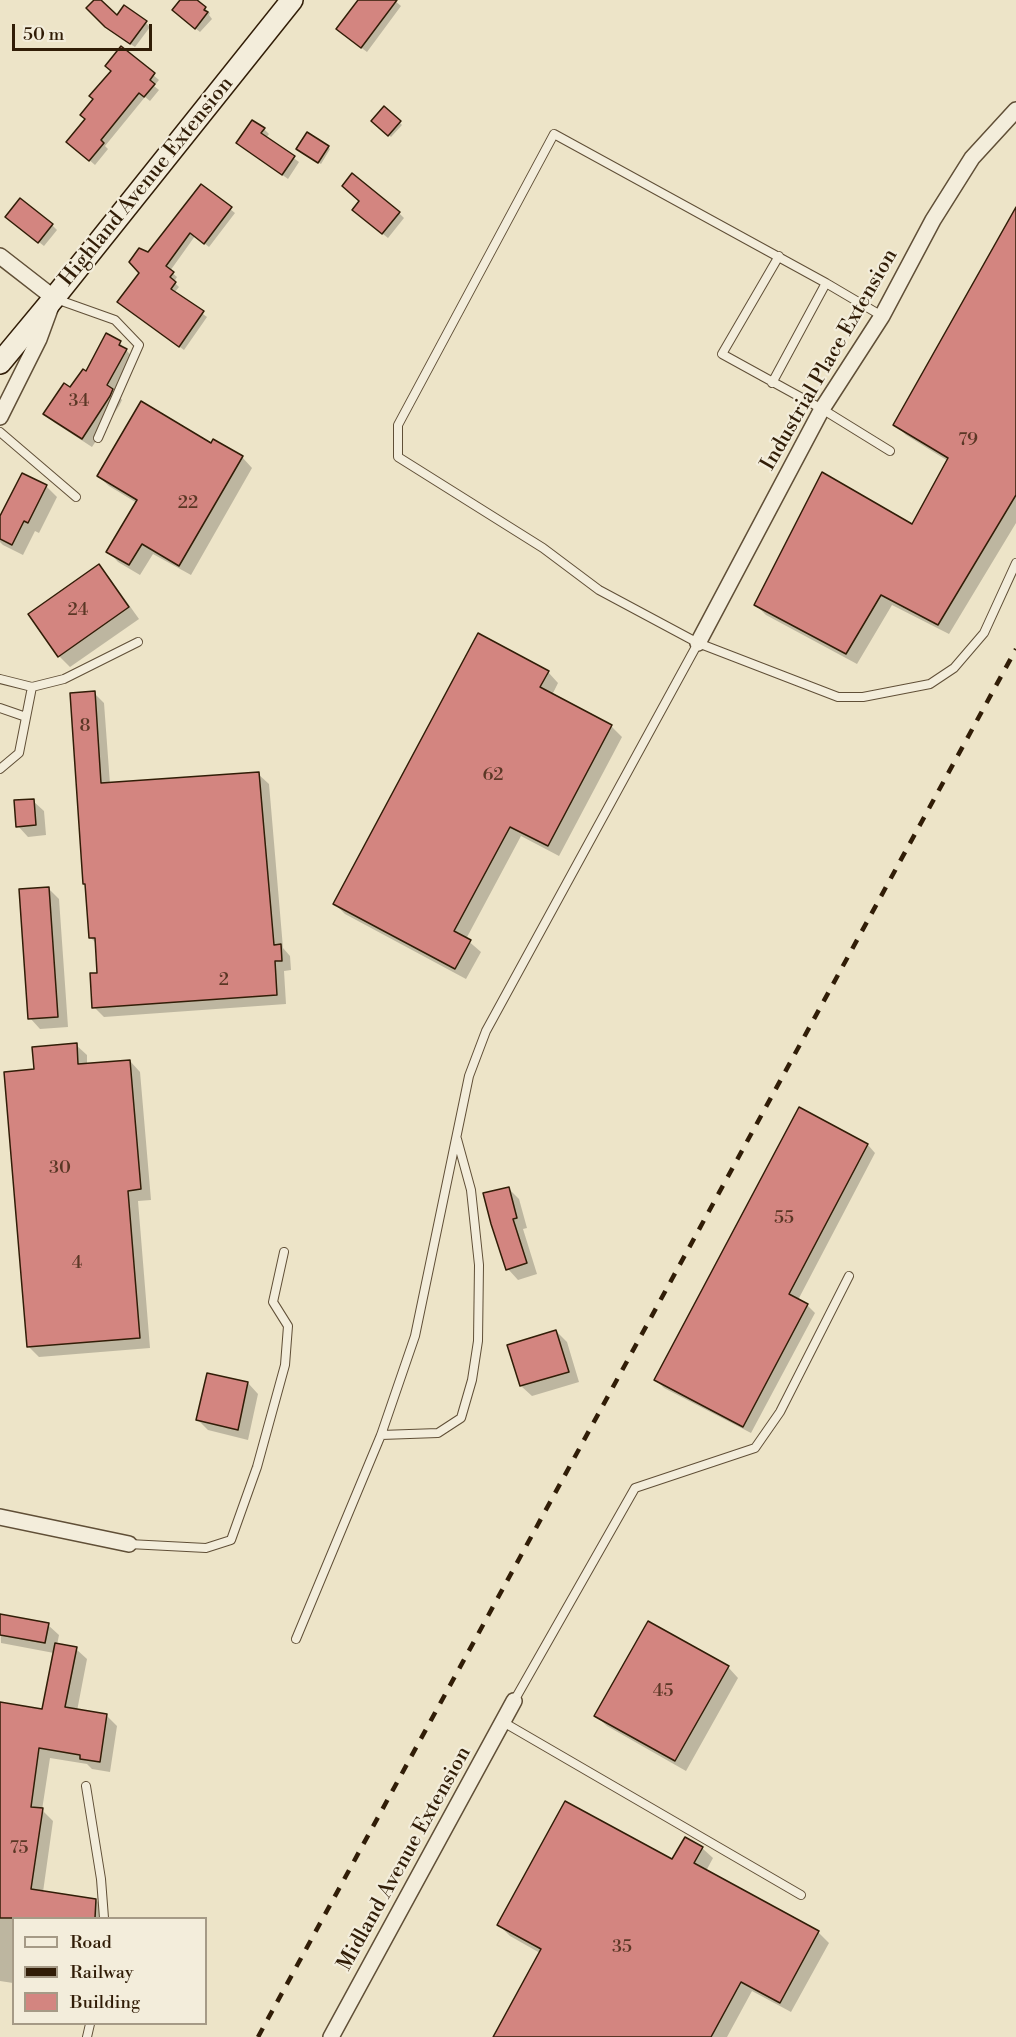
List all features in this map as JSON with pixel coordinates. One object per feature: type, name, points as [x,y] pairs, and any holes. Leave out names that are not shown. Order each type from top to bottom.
[{"type":"street","name":"Highland Avenue Extension","points":[[0,363],[292,0]]},
{"type":"street","name":"Industrial Place Extension","points":[[698,643],[822,410],[882,316],[944,202],[972,158],[1006,124],[1016,110]]},
{"type":"street","points":[[0,256],[54,298],[39,339],[0,417]]},
{"type":"street","points":[[0,1517],[129,1544]]},
{"type":"street","name":"Midland Avenue Extension","points":[[331,2037],[514,1701]]},
{"type":"lane","points":[[882,316],[779,256],[554,134],[398,425],[398,457],[543,548],[599,590],[698,643],[838,697],[863,697],[930,684],[954,668],[984,633],[1016,563]]},
{"type":"lane","points":[[779,256],[722,354],[890,451]]},
{"type":"lane","points":[[772,382],[826,283]]},
{"type":"lane","points":[[54,298],[115,320],[139,345],[98,438]]},
{"type":"lane","points":[[0,432],[76,497]]},
{"type":"lane","points":[[0,679],[33,687],[64,679],[138,642]]},
{"type":"lane","points":[[296,1639],[381,1435],[414,1336],[469,1076],[486,1031],[698,643]]},
{"type":"lane","points":[[0,769],[18,753],[33,687]]},
{"type":"lane","points":[[0,708],[26,717]]},
{"type":"lane","points":[[381,1435],[438,1433],[461,1418],[472,1380],[478,1341],[480,1265],[471,1190],[457,1137]]},
{"type":"lane","points":[[129,1544],[206,1548],[231,1540],[257,1467],[285,1365],[288,1326],[273,1302],[284,1252]]},
{"type":"lane","points":[[514,1701],[635,1488],[755,1448],[780,1412],[849,1276]]},
{"type":"lane","points":[[504,1722],[801,1895]]},
{"type":"lane","points":[[86,1786],[101,1879],[104,1917]]},
{"type":"building","points":[[94,0],[101,0],[117,15],[124,5],[147,21],[130,44],[105,27],[86,8]]},
{"type":"building","points":[[180,0],[197,0],[206,7],[204,10],[208,12],[195,29],[172,10]]},
{"type":"building","points":[[358,0],[397,0],[361,48],[336,29]]},
{"type":"building","points":[[121,46],[155,73],[150,80],[155,84],[144,97],[139,93],[101,140],[104,143],[89,161],[66,142],[85,119],[80,115],[93,99],[89,96],[111,71],[105,66]]},
{"type":"building","points":[[384,106],[401,121],[388,136],[371,121]]},
{"type":"building","points":[[252,120],[265,128],[261,133],[295,156],[282,175],[236,143]]},
{"type":"building","points":[[307,132],[329,146],[318,163],[296,149]]},
{"type":"building","points":[[352,173],[400,212],[382,234],[352,210],[359,201],[342,186]]},
{"type":"building","points":[[201,184],[232,207],[204,244],[190,233],[166,266],[174,272],[170,277],[176,282],[171,289],[204,311],[179,347],[117,302],[139,273],[129,262],[139,248],[148,252]]},
{"type":"building","points":[[20,198],[53,224],[38,243],[5,217]]},
{"type":"building","points":[[1016,207],[1016,495],[938,625],[881,595],[846,654],[754,605],[822,472],[912,524],[948,458],[893,425]]},
{"type":"building","points":[[106,333],[121,341],[119,345],[127,349],[107,385],[113,389],[110,396],[82,439],[43,414],[64,383],[70,387],[83,369],[86,371]]},
{"type":"building","points":[[141,401],[211,443],[213,439],[243,456],[179,566],[142,544],[129,565],[106,552],[137,500],[97,476]]},
{"type":"building","points":[[22,473],[47,485],[28,523],[24,521],[12,545],[0,539],[0,516]]},
{"type":"building","points":[[99,564],[129,607],[58,657],[28,614]]},
{"type":"building","points":[[478,633],[549,671],[540,687],[612,725],[548,846],[510,827],[454,931],[471,940],[455,969],[333,904]]},
{"type":"building","points":[[95,691],[101,783],[259,772],[274,945],[281,944],[282,961],[275,961],[277,995],[92,1008],[90,973],[97,973],[95,938],[89,938],[85,884],[83,884],[70,693]]},
{"type":"building","points":[[34,799],[36,825],[16,827],[14,800]]},
{"type":"building","points":[[49,887],[58,1017],[28,1019],[19,889]]},
{"type":"building","points":[[77,1043],[78,1064],[130,1060],[141,1189],[128,1191],[140,1338],[27,1347],[4,1072],[34,1069],[32,1047]]},
{"type":"building","points":[[799,1107],[868,1144],[789,1294],[808,1304],[743,1427],[654,1380]]},
{"type":"building","points":[[509,1187],[517,1218],[513,1219],[527,1263],[506,1270],[483,1193]]},
{"type":"building","points":[[556,1330],[569,1372],[520,1386],[507,1345]]},
{"type":"building","points":[[207,1373],[248,1382],[238,1430],[196,1420]]},
{"type":"building","points":[[0,1614],[49,1623],[45,1643],[0,1635]]},
{"type":"building","points":[[648,1621],[729,1666],[675,1761],[594,1716]]},
{"type":"building","points":[[55,1643],[77,1647],[65,1707],[107,1714],[100,1762],[80,1759],[80,1755],[39,1748],[31,1807],[43,1808],[31,1889],[96,1899],[95,1917],[0,1918],[0,1702],[42,1709]]},
{"type":"building","points":[[565,1801],[672,1859],[685,1837],[703,1847],[694,1863],[819,1931],[780,2003],[741,1982],[711,2037],[493,2037],[541,1949],[497,1925]]},
{"type":"railway","points":[[258,2037],[1016,649]]}]
